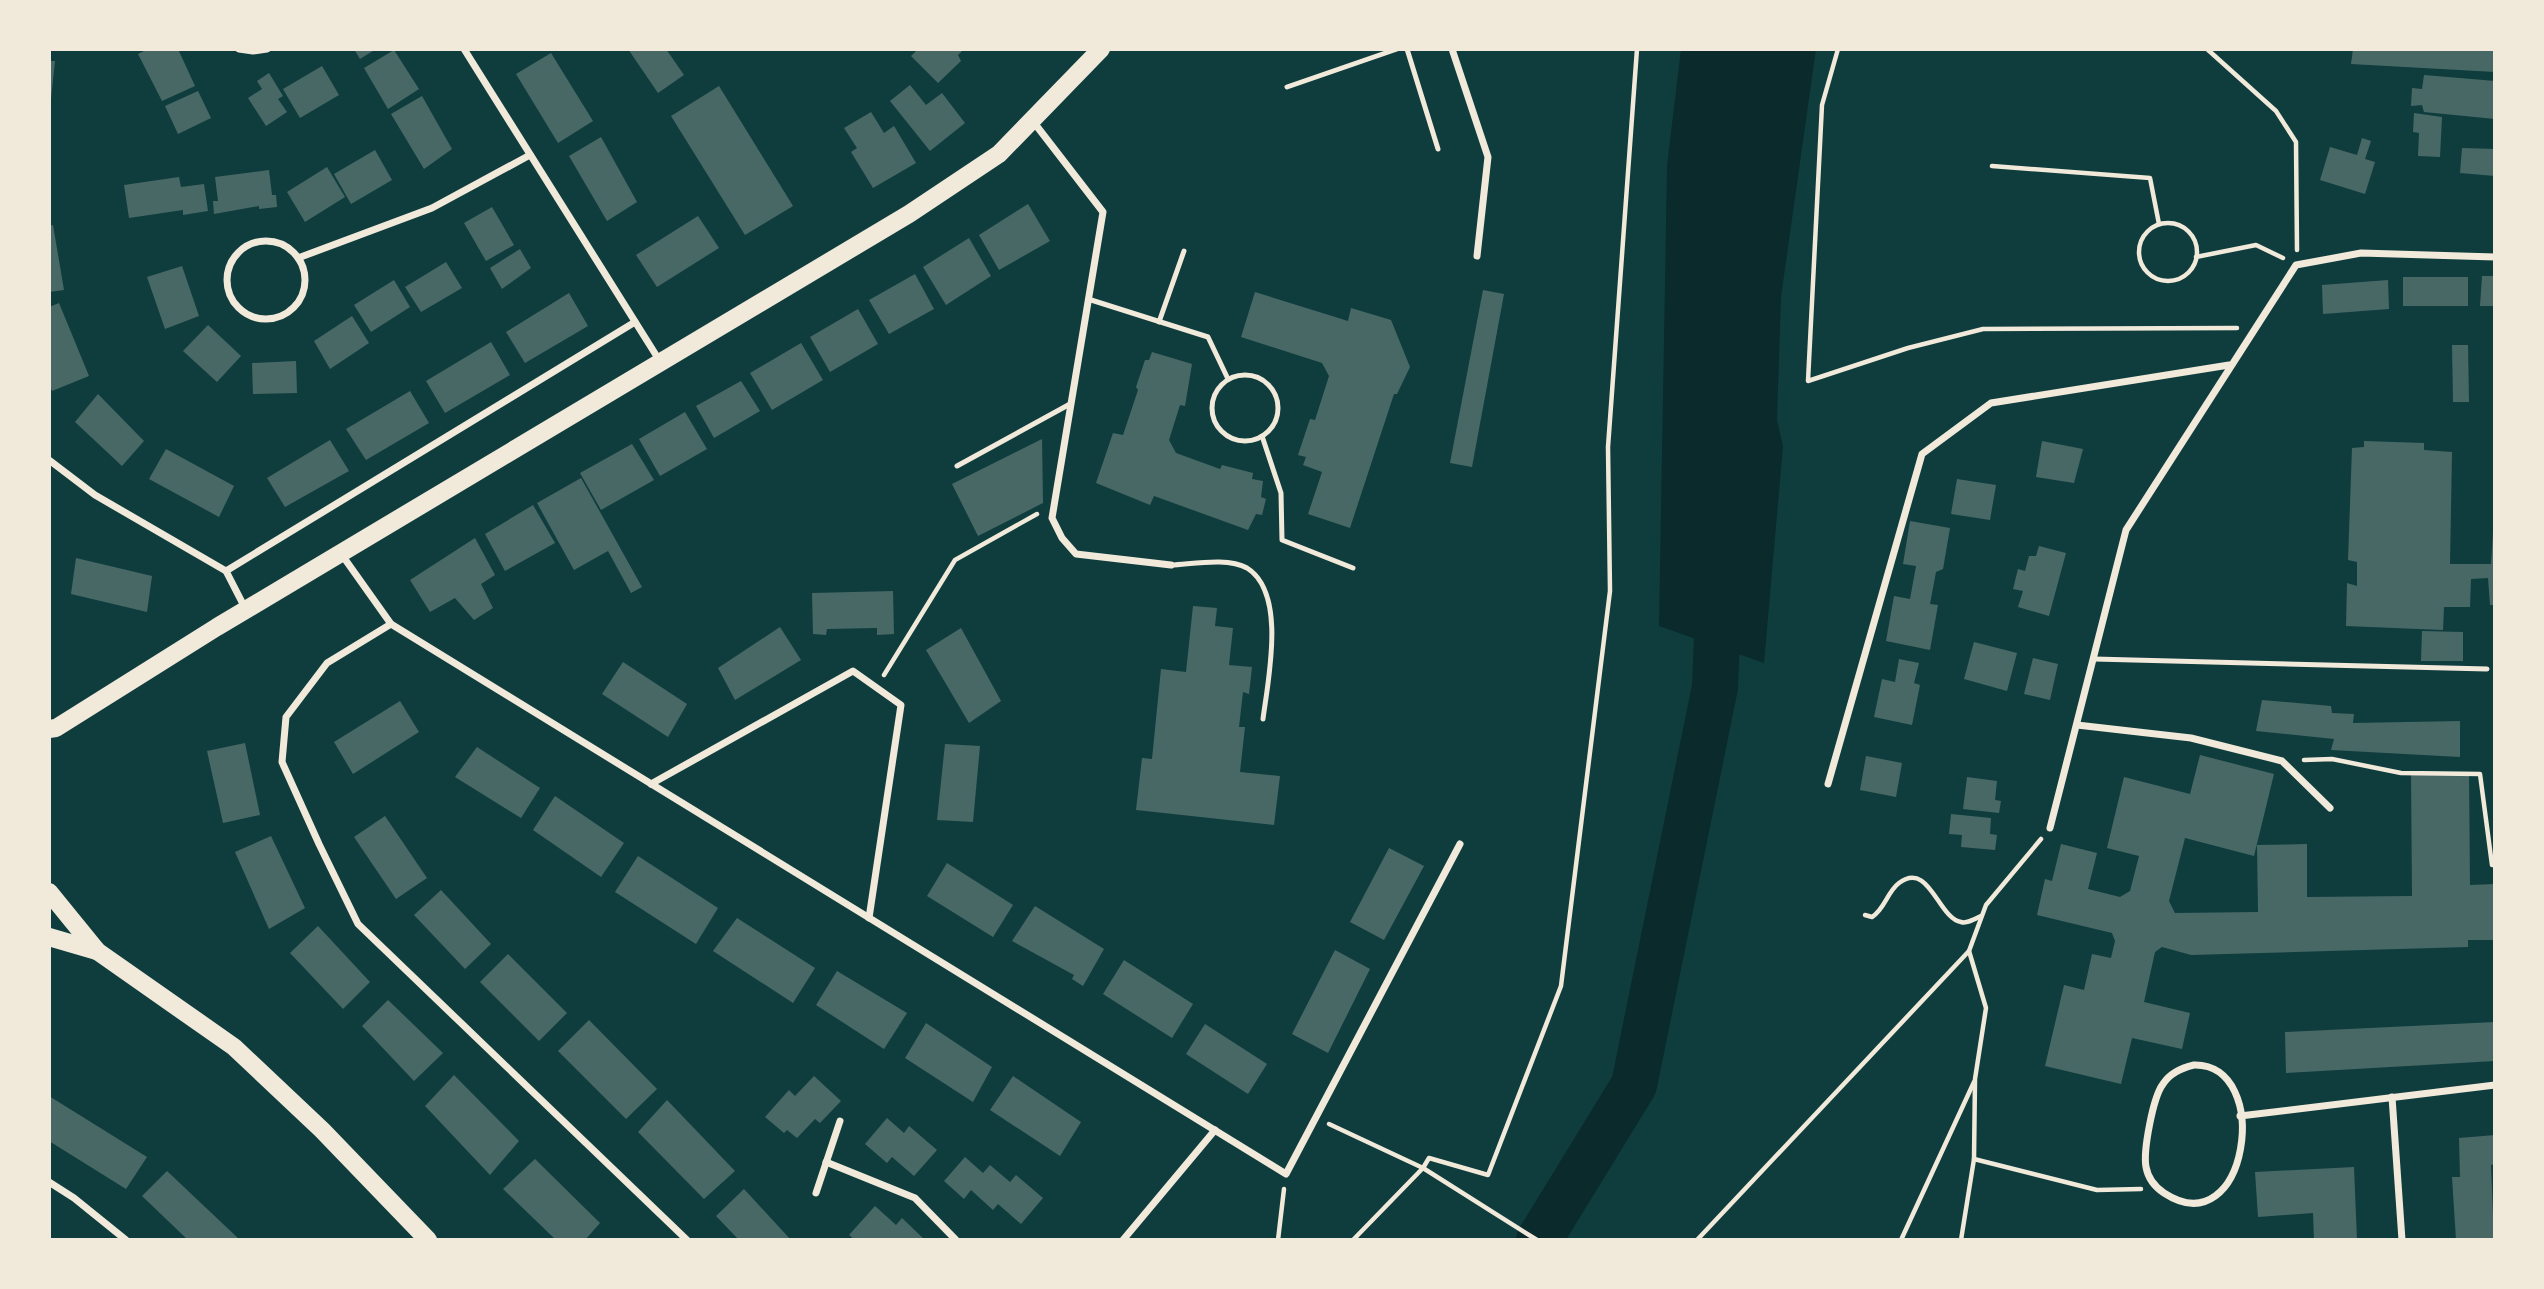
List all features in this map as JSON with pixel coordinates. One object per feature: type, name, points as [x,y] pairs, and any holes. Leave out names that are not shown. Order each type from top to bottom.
[{"type":"main road","points":[[51,733],[247,611],[909,214],[999,154],[1101,49]]},
{"type":"main road","points":[[49,892],[97,951],[234,1047],[322,1130],[428,1240]]},
{"type":"main road","points":[[49,937],[97,951]]},
{"type":"street","points":[[239,49],[267,49]]},
{"type":"street","points":[[464,49],[661,363]]},
{"type":"street","points":[[1452,49],[1488,157],[1477,256]]},
{"type":"street","points":[[1032,120],[1103,212],[1052,518],[1062,538],[1076,554],[1171,565]]},
{"type":"street","points":[[299,258],[432,208],[530,155]]},
{"type":"street","points":[[272,241],[289,248],[299,258],[304,271],[302,296],[295,307],[280,317],[267,320],[248,316],[232,300],[227,287],[227,274],[232,260],[241,250],[258,242],[272,241]]},
{"type":"street","points":[[2050,828],[2126,530],[2229,365],[2296,265],[2361,253],[2495,257]]},
{"type":"street","points":[[226,571],[635,322]]},
{"type":"street","points":[[1828,784],[1922,454],[1991,403],[2229,365]]},
{"type":"street","points":[[49,460],[95,495],[226,571],[247,611]]},
{"type":"street","points":[[342,554],[391,624],[1286,1174],[1460,844]]},
{"type":"street","points":[[391,624],[327,663],[286,718],[282,762],[319,844],[358,924],[687,1240]]},
{"type":"street","points":[[651,784],[853,671],[901,705],[869,918]]},
{"type":"street","points":[[2077,725],[2191,738],[2283,761],[2330,808]]},
{"type":"street","points":[[2194,1065],[2215,1069],[2231,1084],[2239,1102],[2240,1116],[2240,1159],[2229,1183],[2219,1193],[2188,1202],[2166,1195],[2153,1183],[2146,1166],[2147,1142],[2158,1092],[2169,1076],[2194,1065]]},
{"type":"street","points":[[2240,1116],[2495,1086]]},
{"type":"street","points":[[2392,1097],[2402,1240]]},
{"type":"street","points":[[816,1193],[840,1121]]},
{"type":"street","points":[[1123,1240],[1215,1130]]},
{"type":"street","points":[[826,1162],[915,1198],[956,1240]]},
{"type":"street","points":[[49,1182],[74,1198],[126,1240]]},
{"type":"lane","points":[[1287,87],[1397,49]]},
{"type":"lane","points":[[1408,49],[1438,149]]},
{"type":"lane","points":[[1159,322],[1184,251]]},
{"type":"lane","points":[[1088,299],[1208,337],[1228,379]]},
{"type":"lane","points":[[1250,375],[1270,386],[1276,395],[1277,418],[1262,436],[1243,441],[1224,433],[1217,425],[1212,405],[1214,395],[1228,379],[1250,375]]},
{"type":"lane","points":[[957,466],[1070,404]]},
{"type":"lane","points":[[1262,436],[1281,493],[1282,540],[1353,568]]},
{"type":"lane","points":[[1171,565],[1232,564],[1247,568],[1262,583],[1269,600],[1272,623],[1263,719]]},
{"type":"lane","points":[[2094,659],[2487,669]]},
{"type":"path","points":[[1353,1240],[1423,1168],[1429,1158],[1488,1175],[1562,986],[1610,592],[1608,447],[1637,49]]},
{"type":"path","points":[[1838,49],[1822,105],[1808,381],[1908,348],[1983,329],[2254,328]]},
{"type":"path","points":[[2196,257],[2256,245],[2296,265],[2296,142],[2276,111],[2207,49]]},
{"type":"path","points":[[1992,166],[2150,178],[2159,224]]},
{"type":"path","points":[[2159,224],[2178,225],[2187,230],[2193,238],[2196,257],[2193,267],[2179,278],[2170,281],[2153,277],[2141,263],[2139,245],[2150,229],[2159,224]]},
{"type":"path","points":[[877,687],[955,560],[1053,506]]},
{"type":"path","points":[[2283,761],[2332,759],[2401,773],[2480,774],[2491,865],[2495,864]]},
{"type":"path","points":[[1697,1240],[1969,951],[1986,905],[2050,828]]},
{"type":"path","points":[[1865,915],[1872,917],[1878,913],[1899,883],[1916,878],[1933,890],[1951,918],[1964,923],[1982,915]]},
{"type":"path","points":[[1961,1240],[1974,1159],[1975,1079],[1986,1008],[1969,951]]},
{"type":"path","points":[[1901,1240],[1975,1079]]},
{"type":"path","points":[[1316,1117],[1423,1168],[1537,1240]]},
{"type":"path","points":[[1974,1159],[2097,1190],[2130,1192],[2153,1183]]},
{"type":"path","points":[[1278,1240],[1286,1174]]},
{"type":"water","points":[[1681,49],[1816,49],[1781,297],[1777,420],[1783,446],[1764,663],[1659,626],[1667,166]]},
{"type":"building","points":[[148,49],[178,49],[195,86],[162,101],[138,54]]},
{"type":"building","points":[[354,49],[376,49],[360,59]]},
{"type":"building","points":[[628,49],[666,49],[684,75],[658,93]]},
{"type":"building","points":[[918,49],[964,49],[958,55],[961,61],[938,83],[911,56]]},
{"type":"building","points":[[2353,49],[2495,49],[2495,72],[2351,64]]},
{"type":"building","points":[[394,50],[419,89],[388,109],[364,68]]},
{"type":"building","points":[[551,53],[593,121],[558,143],[516,74]]},
{"type":"building","points":[[49,61],[55,61],[51,99],[49,99]]},
{"type":"building","points":[[322,66],[339,95],[300,118],[283,89]]},
{"type":"building","points":[[269,73],[283,96],[278,99],[287,112],[266,126],[248,98],[262,89],[257,81]]},
{"type":"building","points":[[2424,75],[2495,81],[2495,119],[2424,112],[2422,105],[2411,106],[2412,88],[2422,89]]},
{"type":"building","points":[[910,85],[926,105],[942,93],[965,123],[930,151],[890,101]]},
{"type":"building","points":[[719,86],[793,206],[745,235],[671,116]]},
{"type":"building","points":[[198,91],[211,118],[178,134],[165,106]]},
{"type":"building","points":[[422,96],[452,149],[424,169],[391,114]]},
{"type":"building","points":[[871,112],[884,133],[894,126],[916,163],[873,188],[851,152],[857,148],[844,128]]},
{"type":"building","points":[[2414,113],[2442,117],[2440,157],[2418,156],[2419,133],[2413,132]]},
{"type":"building","points":[[601,137],[637,202],[607,221],[569,156]]},
{"type":"building","points":[[2362,138],[2371,141],[2365,159],[2375,162],[2365,194],[2320,180],[2330,147],[2357,155]]},
{"type":"building","points":[[2462,148],[2495,149],[2495,176],[2460,173]]},
{"type":"building","points":[[375,150],[392,180],[351,204],[334,174]]},
{"type":"building","points":[[327,167],[345,197],[305,222],[287,192]]},
{"type":"building","points":[[269,170],[272,195],[276,195],[277,207],[259,209],[259,206],[214,214],[213,201],[218,201],[215,177]]},
{"type":"building","points":[[179,177],[181,187],[204,184],[208,211],[183,215],[183,210],[129,218],[124,185]]},
{"type":"building","points":[[1028,204],[1050,241],[999,270],[979,235]]},
{"type":"building","points":[[492,207],[514,245],[486,261],[464,223]]},
{"type":"building","points":[[698,216],[719,248],[657,287],[636,255]]},
{"type":"building","points":[[53,225],[64,290],[49,292],[49,226]]},
{"type":"building","points":[[969,238],[991,276],[946,305],[923,267]]},
{"type":"building","points":[[520,249],[531,268],[502,289],[490,268]]},
{"type":"building","points":[[446,262],[462,288],[421,312],[405,287]]},
{"type":"building","points":[[182,266],[199,316],[165,329],[147,277]]},
{"type":"building","points":[[915,274],[934,309],[889,334],[869,300]]},
{"type":"building","points":[[2482,276],[2495,276],[2495,306],[2480,306]]},
{"type":"building","points":[[2403,277],[2468,277],[2468,306],[2403,306]]},
{"type":"building","points":[[394,280],[410,307],[371,332],[354,305]]},
{"type":"building","points":[[2388,280],[2389,309],[2323,314],[2322,285]]},
{"type":"building","points":[[1483,290],[1504,294],[1472,467],[1450,463]]},
{"type":"building","points":[[1255,292],[1348,321],[1351,308],[1391,320],[1410,367],[1397,394],[1394,394],[1350,528],[1308,514],[1322,472],[1303,465],[1306,457],[1298,455],[1310,419],[1315,420],[1329,376],[1322,363],[1241,337]]},
{"type":"building","points":[[569,293],[588,326],[525,363],[506,332]]},
{"type":"building","points":[[59,303],[89,376],[52,391],[49,384],[49,307]]},
{"type":"building","points":[[858,309],[878,344],[830,372],[810,337]]},
{"type":"building","points":[[352,316],[369,343],[330,369],[314,341]]},
{"type":"building","points":[[208,325],[241,356],[217,382],[183,351]]},
{"type":"building","points":[[491,342],[510,375],[445,413],[426,381]]},
{"type":"building","points":[[801,343],[823,380],[772,410],[750,373]]},
{"type":"building","points":[[2452,345],[2468,345],[2469,402],[2453,402]]},
{"type":"building","points":[[1152,352],[1192,364],[1185,406],[1180,405],[1169,440],[1176,453],[1220,469],[1222,465],[1253,473],[1252,479],[1263,481],[1261,497],[1266,499],[1262,515],[1256,514],[1248,530],[1154,496],[1150,505],[1096,483],[1113,433],[1123,435],[1145,360],[1149,360]]},
{"type":"building","points":[[296,361],[297,393],[253,394],[252,363]]},
{"type":"building","points":[[741,381],[760,411],[714,438],[696,406]]},
{"type":"building","points":[[410,391],[429,423],[366,460],[346,429]]},
{"type":"building","points":[[98,394],[144,441],[122,466],[75,422]]},
{"type":"building","points":[[685,412],[707,449],[660,476],[639,439]]},
{"type":"building","points":[[1042,439],[1043,503],[978,536],[952,484]]},
{"type":"building","points":[[330,440],[349,471],[285,507],[267,478]]},
{"type":"building","points":[[2042,441],[2083,449],[2074,483],[2036,477]]},
{"type":"building","points":[[2364,441],[2424,443],[2424,450],[2452,452],[2450,564],[2491,564],[2495,501],[2495,605],[2490,605],[2488,578],[2471,579],[2470,607],[2444,607],[2443,630],[2346,626],[2347,583],[2357,586],[2357,562],[2348,560],[2352,448],[2364,447]]},
{"type":"building","points":[[632,444],[654,480],[601,510],[580,473]]},
{"type":"building","points":[[166,449],[234,486],[219,517],[149,479]]},
{"type":"building","points":[[581,478],[642,587],[631,593],[608,551],[574,570],[537,503]]},
{"type":"building","points":[[1957,479],[1996,485],[1990,520],[1951,514]]},
{"type":"building","points":[[533,505],[555,543],[505,571],[485,534]]},
{"type":"building","points":[[1910,521],[1950,528],[1943,569],[1936,572],[1930,604],[1938,605],[1930,650],[1886,641],[1894,596],[1910,599],[1916,566],[1903,564]]},
{"type":"building","points":[[475,538],[495,575],[481,584],[493,608],[474,620],[455,598],[430,612],[410,580]]},
{"type":"building","points":[[2039,546],[2066,553],[2049,616],[2018,607],[2023,591],[2013,589],[2018,569],[2025,571],[2029,556],[2036,556]]},
{"type":"building","points":[[76,558],[152,576],[147,612],[71,594]]},
{"type":"building","points":[[893,591],[894,634],[877,635],[877,628],[827,629],[826,635],[813,634],[812,593]]},
{"type":"building","points":[[1193,606],[1217,608],[1215,626],[1233,628],[1229,665],[1252,667],[1249,694],[1243,692],[1239,727],[1245,727],[1240,772],[1280,776],[1274,825],[1136,810],[1142,758],[1152,759],[1161,669],[1186,672]]},
{"type":"building","points":[[780,627],[801,660],[735,700],[718,668]]},
{"type":"building","points":[[961,628],[1001,701],[969,723],[926,650]]},
{"type":"building","points":[[2422,631],[2463,632],[2463,661],[2421,661]]},
{"type":"building","points":[[1974,642],[2017,653],[2007,691],[1964,679]]},
{"type":"building","points":[[2033,658],[2058,664],[2050,700],[2024,694]]},
{"type":"building","points":[[1899,659],[1919,663],[1914,683],[1920,685],[1912,725],[1874,717],[1882,679],[1895,682]]},
{"type":"building","points":[[623,662],[687,704],[668,737],[602,694]]},
{"type":"building","points":[[2262,700],[2331,706],[2332,713],[2354,714],[2353,723],[2460,721],[2460,757],[2331,750],[2334,739],[2256,731]]},
{"type":"building","points":[[400,701],[419,732],[353,774],[334,742]]},
{"type":"building","points":[[245,743],[260,815],[223,823],[207,751]]},
{"type":"building","points":[[945,744],[980,746],[973,822],[937,820]]},
{"type":"building","points":[[477,747],[540,788],[521,818],[455,777]]},
{"type":"building","points":[[2200,755],[2274,774],[2254,856],[2185,838],[2169,901],[2175,913],[2258,912],[2257,845],[2307,844],[2307,897],[2412,896],[2411,772],[2469,772],[2470,885],[2495,884],[2495,940],[2468,940],[2468,947],[2191,955],[2162,947],[2155,952],[2144,1002],[2190,1013],[2182,1049],[2132,1038],[2121,1084],[2045,1066],[2064,985],[2084,990],[2092,954],[2111,958],[2115,941],[2112,933],[2037,915],[2045,879],[2052,881],[2061,844],[2097,853],[2088,889],[2120,897],[2130,891],[2139,856],[2107,848],[2124,777],[2190,794]]},
{"type":"building","points":[[1866,756],[1902,763],[1896,797],[1860,790]]},
{"type":"building","points":[[1967,777],[1997,781],[1995,800],[2001,801],[1999,813],[1963,809]]},
{"type":"building","points":[[555,796],[624,843],[601,877],[533,830]]},
{"type":"building","points":[[1951,814],[1991,818],[1990,834],[1997,835],[1995,850],[1961,847],[1962,835],[1949,834]]},
{"type":"building","points":[[385,816],[427,878],[396,899],[354,837]]},
{"type":"building","points":[[271,836],[305,908],[269,929],[235,852]]},
{"type":"building","points":[[1389,848],[1424,866],[1384,940],[1350,922]]},
{"type":"building","points":[[638,856],[718,908],[696,944],[615,892]]},
{"type":"building","points":[[947,863],[1013,905],[993,937],[927,896]]},
{"type":"building","points":[[441,890],[491,944],[465,969],[414,915]]},
{"type":"building","points":[[1035,906],[1104,949],[1083,986],[1072,979],[1074,975],[1012,941]]},
{"type":"building","points":[[737,918],[815,968],[793,1003],[713,951]]},
{"type":"building","points":[[318,926],[370,982],[343,1009],[290,953]]},
{"type":"building","points":[[1335,950],[1370,969],[1328,1053],[1292,1034]]},
{"type":"building","points":[[508,954],[567,1013],[539,1041],[480,982]]},
{"type":"building","points":[[1124,960],[1193,1004],[1172,1038],[1103,994]]},
{"type":"building","points":[[837,971],[907,1013],[884,1049],[816,1005]]},
{"type":"building","points":[[388,1000],[443,1053],[414,1081],[362,1026]]},
{"type":"building","points":[[589,1020],[657,1089],[626,1119],[558,1051]]},
{"type":"building","points":[[2495,1022],[2495,1061],[2286,1073],[2285,1032]]},
{"type":"building","points":[[926,1023],[992,1067],[973,1102],[905,1058]]},
{"type":"building","points":[[1205,1024],[1267,1064],[1248,1094],[1186,1054]]},
{"type":"building","points":[[454,1075],[519,1141],[490,1175],[425,1106]]},
{"type":"building","points":[[814,1076],[841,1101],[820,1123],[815,1119],[797,1138],[787,1130],[784,1133],[765,1117],[789,1090],[795,1096]]},
{"type":"building","points":[[1013,1076],[1081,1122],[1060,1156],[990,1110]]},
{"type":"building","points":[[49,1096],[147,1157],[126,1189],[49,1141]]},
{"type":"building","points":[[667,1100],[735,1171],[704,1199],[638,1132]]},
{"type":"building","points":[[887,1118],[904,1133],[909,1126],[937,1150],[914,1176],[892,1157],[887,1163],[865,1144]]},
{"type":"building","points":[[2495,1135],[2495,1164],[2491,1165],[2494,1240],[2456,1240],[2452,1177],[2460,1177],[2459,1138]]},
{"type":"building","points":[[965,1157],[983,1173],[990,1165],[1010,1182],[1016,1175],[1043,1198],[1021,1224],[998,1204],[993,1210],[971,1190],[964,1199],[944,1181]]},
{"type":"building","points":[[535,1159],[600,1223],[585,1240],[556,1240],[503,1189]]},
{"type":"building","points":[[2354,1167],[2357,1240],[2314,1240],[2313,1213],[2258,1217],[2255,1172]]},
{"type":"building","points":[[167,1171],[240,1240],[188,1240],[142,1196]]},
{"type":"building","points":[[744,1189],[791,1240],[739,1240],[716,1216]]},
{"type":"building","points":[[875,1206],[896,1225],[902,1218],[925,1240],[855,1240],[849,1235]]},
{"type":"waterway","points":[[1539,1240],[1634,1085],[1715,687],[1719,585]]}]
